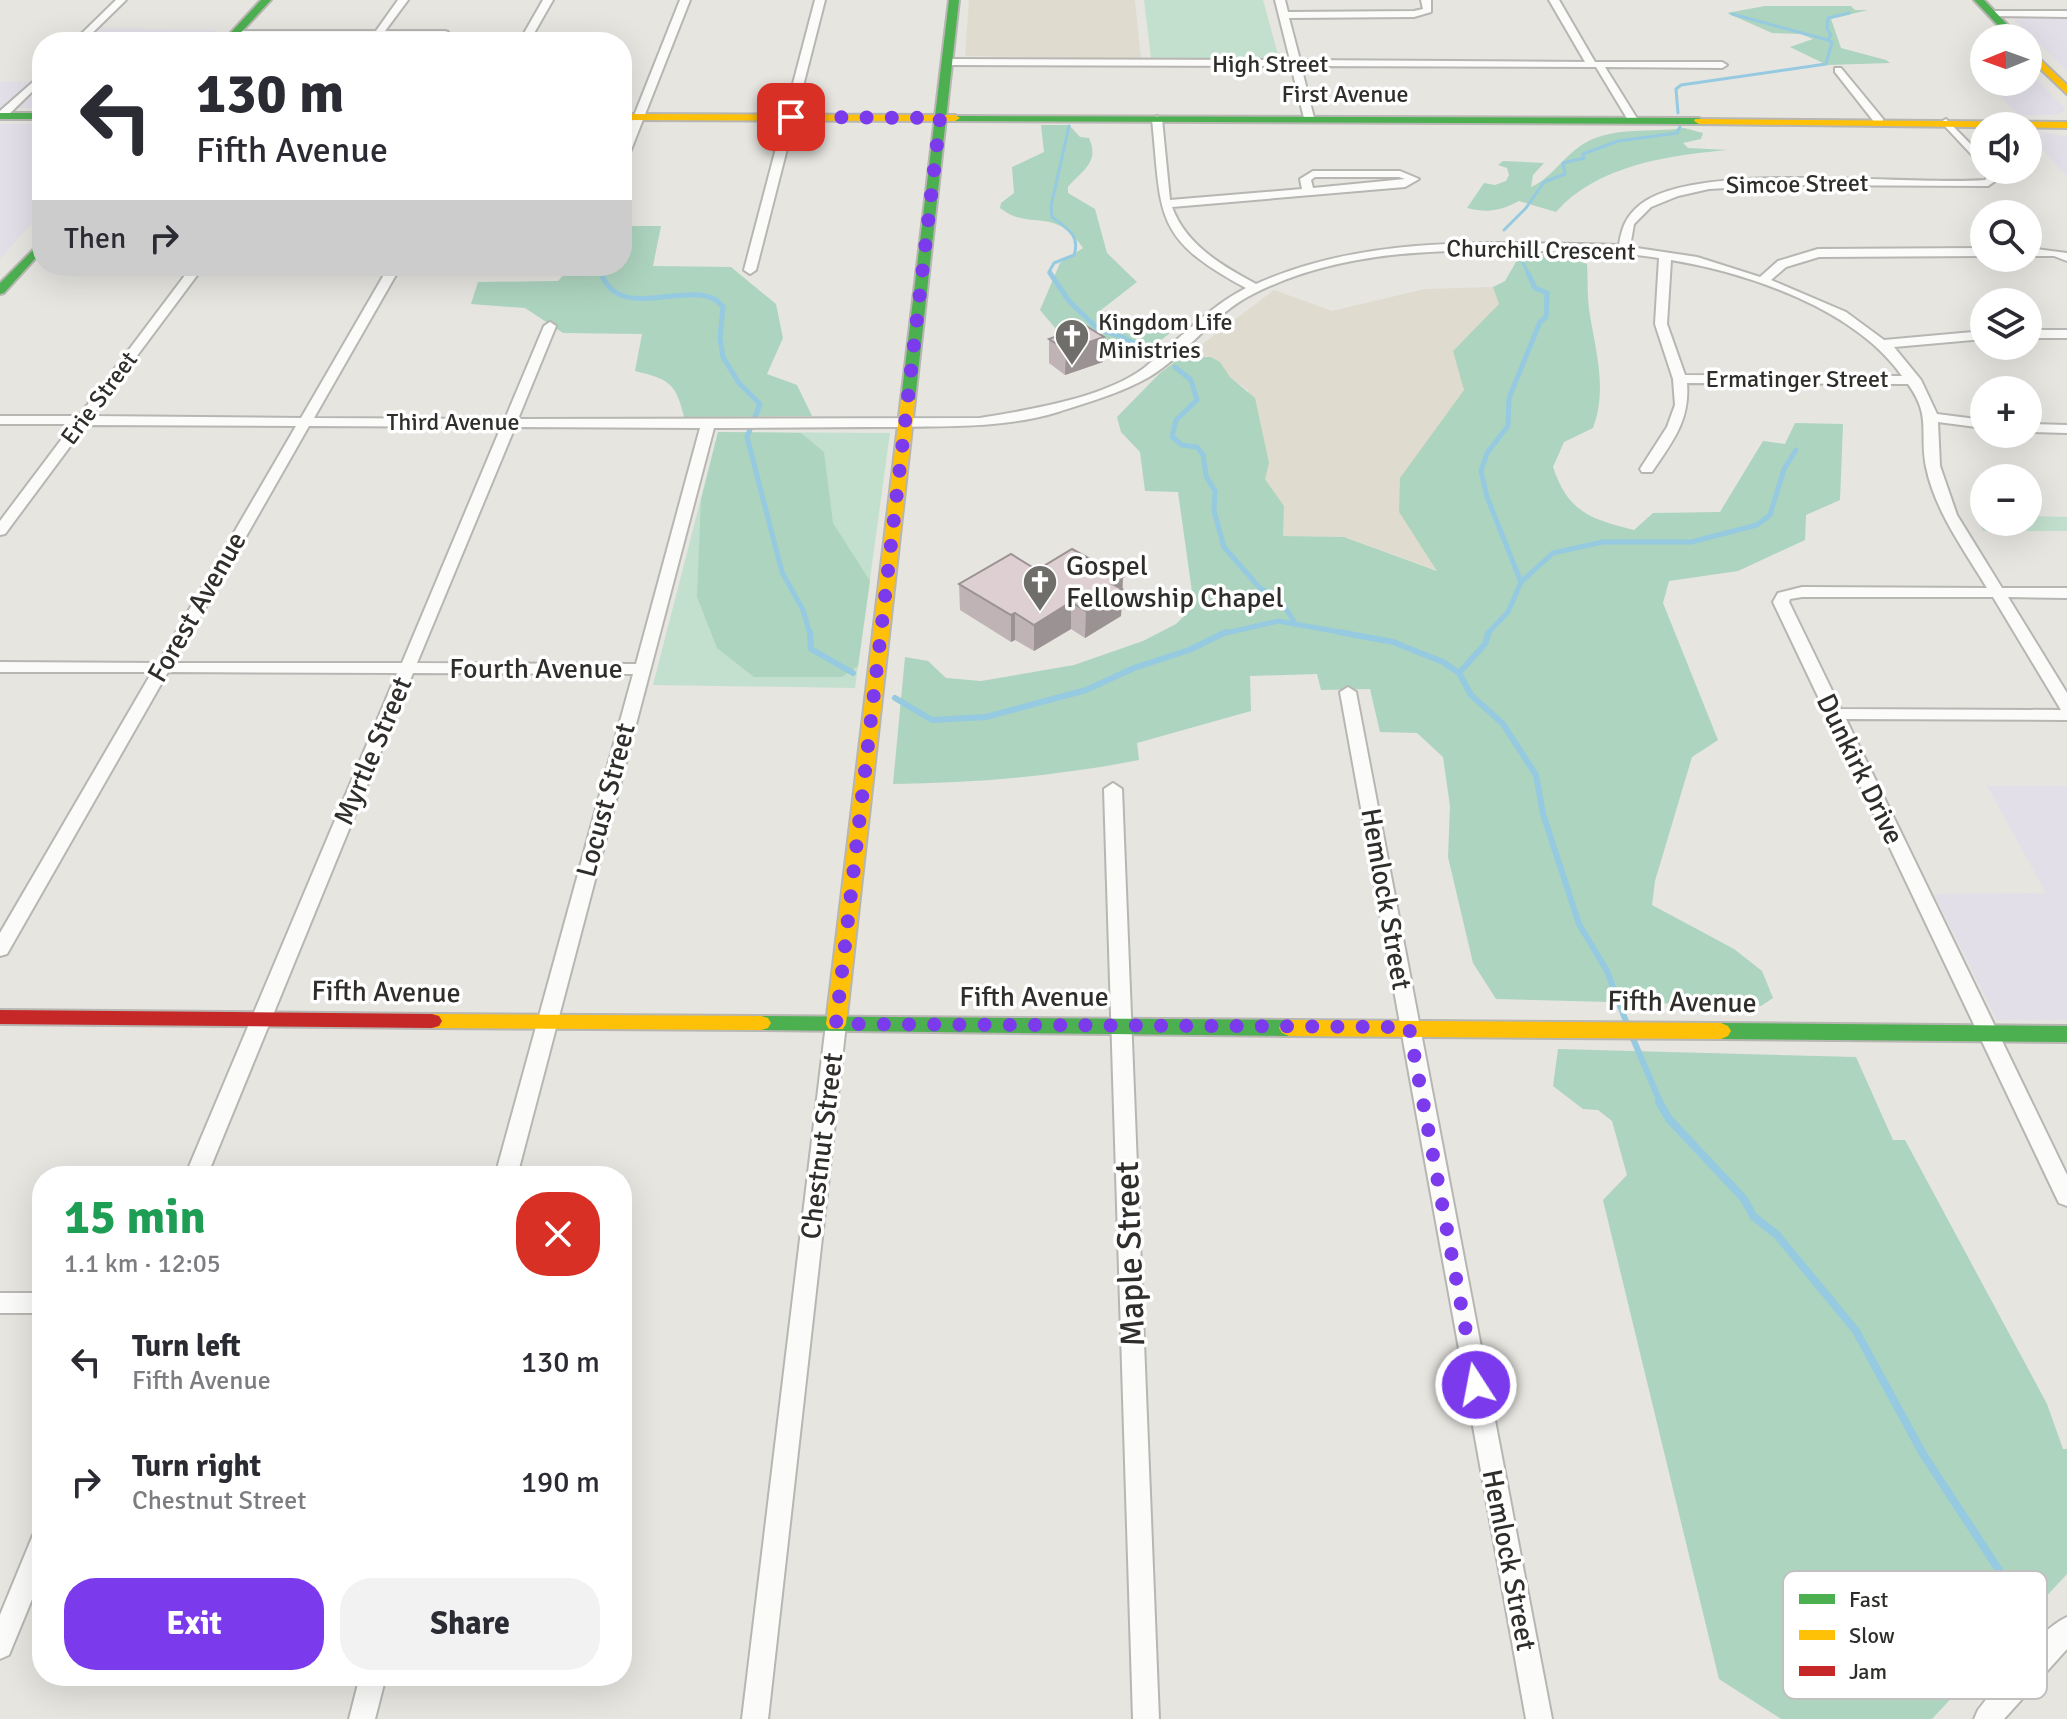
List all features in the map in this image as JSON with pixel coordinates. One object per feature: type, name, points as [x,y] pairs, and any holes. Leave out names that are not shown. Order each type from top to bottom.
[{"type":"street","points":[[88,32],[121,0]]},
{"type":"street","points":[[237,32],[266,0]]},
{"type":"street","points":[[379,32],[403,0]]},
{"type":"street","points":[[530,32],[548,0]]},
{"type":"street","points":[[632,115],[685,0]]},
{"type":"street","points":[[750,270],[820,0]]},
{"type":"street","name":"Chestnut Street","points":[[755,1719],[954,0]]},
{"type":"street","points":[[1280,0],[1309,118]]},
{"type":"street","points":[[1284,15],[1409,15],[1428,10],[1426,0]]},
{"type":"street","points":[[1554,0],[1633,120]]},
{"type":"street","points":[[1979,0],[2002,24]]},
{"type":"street","points":[[1992,14],[2067,14]]},
{"type":"street","name":"High Street","points":[[948,62],[1722,65]]},
{"type":"street","points":[[2042,65],[2067,91]]},
{"type":"street","points":[[1838,70],[1879,121]]},
{"type":"street","points":[[1,116],[32,87]]},
{"type":"street","points":[[1,116],[32,116]]},
{"type":"street","name":"First Avenue","points":[[632,117],[1970,123]]},
{"type":"street","points":[[2042,123],[2067,118]]},
{"type":"street","points":[[1157,119],[1169,216],[1191,246],[1230,275],[1255,288]]},
{"type":"street","points":[[1946,122],[1970,149]]},
{"type":"street","name":"First Avenue","points":[[2042,125],[2067,127]]},
{"type":"street","points":[[1166,204],[1309,193],[1405,184],[1414,179],[1400,174],[1313,174],[1305,179],[1309,193]]},
{"type":"street","name":"Simcoe Street","points":[[1624,249],[1627,227],[1640,210],[1656,200],[1690,189],[1739,183],[1970,184]]},
{"type":"street","name":"Churchill Crescent","points":[[905,424],[960,424],[1009,418],[1095,397],[1146,373],[1219,310],[1255,288],[1326,263],[1405,249],[1461,246],[1624,249],[1697,261],[1764,280],[1826,306],[1883,344],[1914,380],[1931,417],[1932,456],[1941,493],[1965,543],[2067,706]]},
{"type":"street","points":[[1764,280],[1782,264],[1818,253],[1970,252]]},
{"type":"street","points":[[2042,253],[2067,257]]},
{"type":"street","points":[[0,290],[32,255]]},
{"type":"street","points":[[1647,469],[1679,416],[1683,392],[1661,324],[1665,255]]},
{"type":"street","name":"Erie Street","points":[[0,531],[191,276]]},
{"type":"street","name":"Forest Avenue","points":[[0,949],[389,276]]},
{"type":"street","name":"Myrtle Street","points":[[200,1166],[550,326]]},
{"type":"street","points":[[2042,334],[2067,334]]},
{"type":"street","points":[[1883,344],[1970,336]]},
{"type":"street","name":"Ermatinger Street","points":[[1680,379],[1914,380]]},
{"type":"street","points":[[1931,417],[1970,422]]},
{"type":"street","name":"Third Avenue","points":[[0,420],[905,424]]},
{"type":"street","name":"Locust Street","points":[[509,1166],[708,424]]},
{"type":"street","points":[[2042,428],[2067,429]]},
{"type":"street","name":"Dunkirk Drive","points":[[2067,593],[1802,592],[1783,596],[1781,602],[1783,612],[2067,1197]]},
{"type":"street","name":"Fourth Avenue","points":[[0,667],[641,669]]},
{"type":"street","name":"Hemlock Street","points":[[1348,692],[1539,1719]]},
{"type":"street","points":[[1834,714],[2067,715]]},
{"type":"street","name":"Maple Street","points":[[1113,789],[1146,1719]]},
{"type":"street","name":"Fifth Avenue","points":[[0,1017],[2067,1034]]},
{"type":"street","points":[[0,1303],[32,1303]]},
{"type":"street","points":[[0,1646],[32,1568]]},
{"type":"street","points":[[2047,1650],[2067,1630]]},
{"type":"street","points":[[362,1719],[370,1686]]},
{"type":"street","points":[[1987,1719],[2004,1699]]},
{"type":"shaded area","points":[[969,0],[1135,0],[1141,59],[965,56]]},
{"type":"shaded area","points":[[2067,18],[2067,71],[2042,46],[2042,24],[2019,24],[2014,19]]},
{"type":"shaded area","points":[[97,28],[217,30],[215,32],[93,32]]},
{"type":"shaded area","points":[[32,81],[32,108],[0,108],[0,82]]},
{"type":"shaded area","points":[[2042,85],[2066,110],[2057,115],[2016,112],[1999,96],[2042,96]]},
{"type":"shaded area","points":[[0,124],[32,124],[32,223],[0,259]]},
{"type":"shaded area","points":[[2042,133],[2067,136],[2067,176],[2042,150]]},
{"type":"shaded area","points":[[1493,287],[1500,304],[1453,351],[1465,389],[1435,430],[1399,512],[1439,571],[1345,537],[1282,536],[1284,506],[1265,479],[1248,390],[1230,377],[1220,362],[1211,357],[1188,355],[1274,290],[1332,311],[1425,289]]},
{"type":"shaded area","points":[[1987,786],[2067,786],[2067,1020],[1997,1020],[1934,894],[2046,893]]},
{"type":"green space","points":[[1144,0],[1263,0],[1279,58],[1151,58]]},
{"type":"green space","points":[[1765,6],[1851,6],[1855,10],[1868,10],[1831,19],[1841,48],[1890,63],[1827,65],[1790,47],[1813,39],[1801,34],[1772,33],[1727,13]]},
{"type":"green space","points":[[1041,125],[1069,125],[1080,137],[1089,138],[1091,160],[1068,187],[1068,193],[1095,209],[1107,253],[1137,282],[1101,310],[1170,333],[1139,357],[1061,335],[1040,310],[1060,263],[1083,248],[1062,227],[1011,215],[1000,208],[1001,203],[1014,193],[1012,167],[1044,152]]},
{"type":"green space","points":[[1684,128],[1703,133],[1701,139],[1683,143],[1688,148],[1728,150],[1659,159],[1613,173],[1573,196],[1556,212],[1519,201],[1494,210],[1467,208],[1484,183],[1495,185],[1506,181],[1509,175],[1507,168],[1498,165],[1503,161],[1544,163],[1533,175],[1531,187],[1578,148],[1596,138],[1621,132]]},
{"type":"green space","points":[[632,226],[661,226],[653,266],[731,267],[776,304],[783,338],[767,374],[797,385],[812,416],[684,417],[678,396],[669,384],[635,371],[642,334],[563,333],[525,308],[471,304],[478,282],[558,281],[563,276],[632,276]]},
{"type":"green space","points":[[1562,254],[1587,264],[1589,309],[1599,368],[1600,398],[1593,428],[1564,442],[1553,467],[1566,494],[1583,511],[1605,522],[1634,530],[1653,513],[1720,512],[1763,441],[1785,444],[1795,423],[1843,424],[1840,500],[1806,515],[1805,540],[1738,571],[1669,581],[1663,603],[1718,740],[1692,757],[1655,881],[1652,905],[1734,949],[1762,971],[1773,998],[1761,1006],[1496,999],[1473,963],[1448,857],[1450,806],[1443,757],[1417,733],[1380,732],[1370,689],[1321,690],[1317,674],[1250,676],[1251,711],[1137,743],[1139,760],[1016,778],[893,784],[905,657],[928,661],[946,678],[981,681],[1074,665],[1143,641],[1176,624],[1194,606],[1178,492],[1145,491],[1140,452],[1121,432],[1117,417],[1159,374],[1181,357],[1211,357],[1220,362],[1230,377],[1255,398],[1269,463],[1265,479],[1284,506],[1283,536],[1344,537],[1437,571],[1399,512],[1400,478],[1464,390],[1453,351],[1499,304],[1493,287],[1505,281],[1520,255]]},
{"type":"green space","points":[[718,432],[890,433],[855,688],[653,685]]},
{"type":"green space","points":[[718,432],[801,433],[824,452],[833,523],[870,581],[858,666],[842,677],[754,677],[717,648],[697,597],[701,500]]},
{"type":"green space","points":[[2042,516],[2067,517],[2067,531],[2042,531]]},
{"type":"green space","points":[[1558,1049],[1856,1057],[1893,1140],[1905,1140],[2047,1404],[2063,1449],[2067,1449],[2067,1574],[2047,1595],[2047,1571],[1783,1571],[1783,1699],[1951,1699],[1932,1719],[1781,1719],[1719,1679],[1603,1200],[1627,1175],[1612,1121],[1598,1110],[1583,1109],[1553,1086]]},
{"type":"building","points":[[1086,326],[1104,337],[1066,350],[1049,339]]},
{"type":"building","points":[[1072,549],[1123,577],[1112,584],[1122,589],[1086,611],[1071,602],[1034,625],[959,584],[1011,554],[1037,570]]},
{"type":"waterway","points":[[1828,40],[1831,35],[1827,29],[1828,18],[1849,13]]},
{"type":"waterway","points":[[1732,14],[1828,40]]},
{"type":"waterway","points":[[1678,113],[1676,89],[1681,85],[1826,64],[1832,42],[1828,40]]},
{"type":"waterway","points":[[1051,275],[1049,272],[1054,263],[1074,255],[1076,248],[1071,233],[1052,217],[1051,206],[1069,126]]},
{"type":"waterway","points":[[1504,230],[1526,208],[1544,182],[1565,174],[1563,163],[1584,158],[1583,154],[1618,141],[1677,133],[1680,127]]},
{"type":"waterway","points":[[1523,263],[1528,273]]},
{"type":"waterway","points":[[1050,273],[1069,301],[1098,329],[1122,337],[1155,355]]},
{"type":"waterway","points":[[1521,582],[1487,497],[1481,471],[1487,453],[1508,426],[1509,398],[1540,322],[1546,317],[1547,293],[1535,288],[1528,273]]},
{"type":"waterway","points":[[603,276],[611,289],[625,297],[642,299],[697,295],[712,298],[723,307],[720,338],[723,357],[739,383],[760,404],[747,437],[782,572],[803,610],[810,634]]},
{"type":"waterway","points":[[1175,367],[1191,380],[1197,400],[1176,420],[1172,437],[1182,445],[1197,447],[1203,455],[1206,476],[1215,491],[1214,511],[1224,547],[1259,587],[1282,602],[1295,624]]},
{"type":"waterway","points":[[1521,582],[1553,553],[1603,542],[1691,542],[1757,525],[1770,515],[1784,469],[1796,450]]},
{"type":"waterway","points":[[1487,634],[1508,612],[1521,582]]},
{"type":"waterway","points":[[1222,634],[1278,621],[1295,624]]},
{"type":"waterway","points":[[1295,624],[1342,633]]},
{"type":"waterway","points":[[810,632],[811,649],[853,673]]},
{"type":"waterway","points":[[895,698],[932,720],[986,717],[1086,690],[1134,668],[1189,650],[1226,632]]},
{"type":"waterway","points":[[1459,673],[1485,644],[1489,632]]},
{"type":"waterway","points":[[1342,633],[1350,634]]},
{"type":"waterway","points":[[1342,633],[1393,642],[1443,662],[1459,673]]},
{"type":"waterway","points":[[1459,673],[1471,695],[1503,724],[1536,775],[1543,814],[1579,924],[1607,971],[1627,1024]]},
{"type":"waterway","points":[[1631,1034],[1661,1104]]},
{"type":"waterway","points":[[1659,1102],[1669,1119],[1744,1199],[1753,1216],[1777,1235],[1856,1331],[1923,1454],[2000,1571]]},
{"type":"traffic: fast","points":[[236,32],[266,0]]},
{"type":"traffic: fast","points":[[908,400],[954,0]]},
{"type":"traffic: fast","points":[[1979,0],[2002,24]]},
{"type":"traffic: fast","points":[[0,116],[32,116]]},
{"type":"traffic: fast","points":[[955,118],[1699,121]]},
{"type":"traffic: fast","points":[[0,290],[32,255]]},
{"type":"traffic: fast","points":[[761,1023],[1289,1028]]},
{"type":"traffic: fast","points":[[1721,1031],[2067,1034]]},
{"type":"traffic: slow","points":[[2042,65],[2067,91]]},
{"type":"traffic: slow","points":[[632,117],[955,118]]},
{"type":"traffic: slow","points":[[1699,121],[2067,125]]},
{"type":"traffic: slow","points":[[836,1024],[908,400]]},
{"type":"traffic: slow","points":[[432,1021],[761,1023]]},
{"type":"traffic: slow","points":[[1289,1028],[1721,1031]]},
{"type":"traffic: jam","points":[[0,1017],[432,1021]]},
{"type":"place","name":"Kingdom Life Ministries","points":[[1072,367]]},
{"type":"place","name":"Gospel Fellowship Chapel","points":[[1040,613]]},
{"type":"route","points":[[791,117],[940,118],[836,1024],[1409,1027],[1476,1385]]}]
